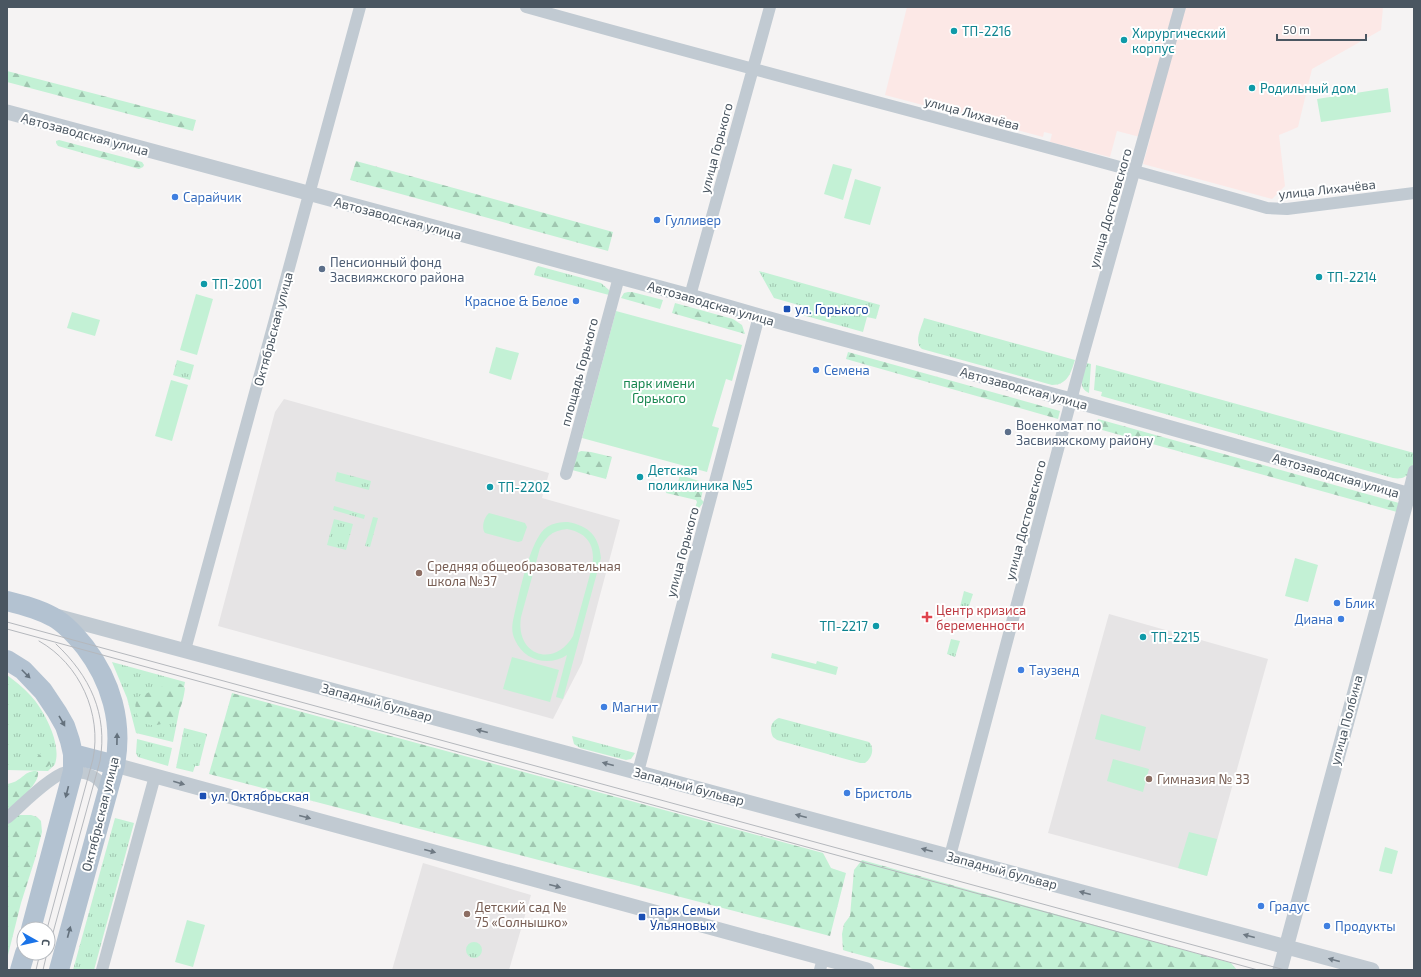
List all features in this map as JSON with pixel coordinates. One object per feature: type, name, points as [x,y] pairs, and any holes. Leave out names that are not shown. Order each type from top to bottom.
[{"type":"main road","name":"Западный бульвар","points":[[7,601],[42,612]]},
{"type":"main road","name":"Октябрьская улица","points":[[42,612],[55,618],[82,642],[105,680],[112,698],[117,725],[115,765],[59,970]]},
{"type":"main road","points":[[7,660],[23,670],[43,691],[65,726],[78,761],[33,921]]},
{"type":"main road","points":[[78,761],[115,765]]},
{"type":"street","name":"Октябрьская улица","points":[[185,650],[360,7]]},
{"type":"street","name":"улица Лихачёва","points":[[526,7],[752,70],[1135,171],[1267,208],[1287,209],[1414,193]]},
{"type":"street","name":"улица Горького","points":[[690,296],[770,7]]},
{"type":"street","name":"улица Достоевского","points":[[950,856],[1071,400],[1180,7]]},
{"type":"street","name":"Автозаводская улица","points":[[7,112],[1071,400],[1411,496]]},
{"type":"street","name":"площадь Горького","points":[[566,474],[619,277]]},
{"type":"street","name":"улица Горького","points":[[638,772],[759,316]]},
{"type":"street","name":"улица Полбина","points":[[1280,970],[1411,496],[1414,471]]},
{"type":"street","name":"Западный бульвар","points":[[42,612],[1372,970]]},
{"type":"street","points":[[7,818],[53,778],[65,772],[78,761],[103,785],[107,793]]},
{"type":"street","points":[[115,765],[822,964],[867,970]]},
{"type":"street","points":[[102,970],[155,776]]},
{"type":"shaded area","points":[[907,7],[1383,7],[1381,30],[1312,69],[1298,127],[1279,135],[1285,186],[1272,199],[1143,164],[1150,139],[1117,131],[1110,157],[1050,142],[1052,134],[1044,132],[1043,137],[885,95]]},
{"type":"shaded area","name":"Средняя общеобразовательная школа №37","points":[[284,399],[549,473],[542,498],[620,520],[582,663],[553,719],[218,626],[275,412]]},
{"type":"shaded area","name":"Гимназия № 33","points":[[1109,614],[1268,659],[1207,876],[1048,833]]},
{"type":"shaded area","name":"Детский сад № 75 «Солнышко»","points":[[423,863],[531,895],[509,970],[392,970]]},
{"type":"green space","points":[[7,71],[196,120],[193,131],[7,82]]},
{"type":"green space","points":[[1388,88],[1391,112],[1321,122],[1317,99]]},
{"type":"green space","points":[[59,140],[142,162],[144,165],[139,169],[58,146],[56,141]]},
{"type":"green space","points":[[356,161],[613,232],[608,251],[350,180]]},
{"type":"green space","points":[[833,164],[852,169],[843,200],[824,194]]},
{"type":"green space","points":[[855,179],[881,187],[870,225],[844,218]]},
{"type":"green space","points":[[538,266],[601,283],[609,290],[609,295],[534,275]]},
{"type":"green space","points":[[759,271],[880,305],[876,319],[867,317],[863,332],[799,314],[802,306],[774,298]]},
{"type":"green space","points":[[628,292],[663,300],[660,309],[621,298],[624,293]]},
{"type":"green space","points":[[196,294],[213,299],[197,355],[180,350]]},
{"type":"green space","points":[[675,303],[733,319],[742,325],[745,334],[672,313]]},
{"type":"green space","name":"парк имени Горького","points":[[616,311],[742,345],[732,381],[726,379],[712,426],[719,428],[707,472],[582,438]]},
{"type":"green space","points":[[72,312],[100,320],[95,336],[67,328]]},
{"type":"green space","points":[[924,318],[1075,360],[1068,377],[1062,383],[1052,385],[922,349],[919,346],[918,338]]},
{"type":"green space","points":[[496,347],[519,353],[511,380],[489,373]]},
{"type":"green space","points":[[848,352],[1060,411],[1058,419],[846,359]]},
{"type":"green space","points":[[177,360],[194,365],[190,380],[173,375]]},
{"type":"green space","points":[[1087,363],[1091,364],[1089,393],[1085,391],[1082,384]]},
{"type":"green space","points":[[1096,365],[1414,453],[1412,468],[1407,475],[1399,478],[1393,478],[1101,396],[1102,392],[1094,390]]},
{"type":"green space","points":[[171,380],[188,385],[172,441],[155,436]]},
{"type":"green space","points":[[1098,419],[1399,503],[1397,512],[1095,428]]},
{"type":"green space","points":[[581,451],[612,457],[606,479],[572,470],[577,453]]},
{"type":"green space","points":[[337,472],[371,481],[369,490],[335,481]]},
{"type":"green space","points":[[680,475],[704,484],[701,499],[704,502],[699,508],[695,508],[697,502],[696,500],[666,493],[669,484],[677,486]]},
{"type":"green space","points":[[334,506],[365,515],[364,519],[333,510]]},
{"type":"green space","points":[[489,513],[525,523],[527,527],[522,541],[518,542],[485,533],[483,528],[484,523]]},
{"type":"green space","points":[[373,517],[378,518],[370,547],[365,546]]},
{"type":"green space","points":[[334,519],[353,524],[346,550],[327,545]]},
{"type":"green space","points":[[568,522],[582,526],[592,533],[598,544],[601,558],[563,699],[556,697],[567,655],[553,661],[538,660],[531,657],[524,653],[519,647],[514,637],[512,628],[522,582],[530,554],[535,543],[547,527],[554,524]],"holes":[[[567,529],[585,537],[589,542],[593,553],[593,560],[573,636],[565,646],[556,652],[547,655],[538,653],[530,648],[524,641],[521,630],[521,617],[540,548],[545,540],[554,532]]]},
{"type":"green space","points":[[1295,558],[1318,565],[1308,602],[1285,596]]},
{"type":"green space","points":[[964,591],[973,594],[968,609],[960,607]]},
{"type":"green space","points":[[951,639],[960,641],[955,657],[947,654]]},
{"type":"green space","points":[[772,653],[816,664],[817,661],[838,667],[836,675],[771,658]]},
{"type":"green space","points":[[512,657],[559,670],[550,702],[503,689]]},
{"type":"green space","points":[[112,662],[185,682],[173,742],[136,733],[127,698]]},
{"type":"green space","points":[[7,675],[25,690],[36,702],[46,718],[54,737],[57,756],[55,764],[48,771],[7,770]]},
{"type":"green space","points":[[173,682],[181,684],[185,688],[181,707],[174,717],[162,724],[156,725],[144,723],[139,719],[136,712],[136,701],[138,697]]},
{"type":"green space","points":[[232,693],[823,853],[831,868],[846,873],[830,936],[209,774]]},
{"type":"green space","points":[[1101,714],[1146,727],[1140,751],[1095,739]]},
{"type":"green space","points":[[779,718],[869,742],[872,747],[871,756],[865,763],[860,763],[777,740],[773,737],[771,728],[774,721]]},
{"type":"green space","points":[[184,728],[207,734],[199,766],[195,766],[193,772],[176,768]]},
{"type":"green space","points":[[572,736],[635,753],[631,759],[626,760],[580,748],[574,744]]},
{"type":"green space","points":[[137,739],[172,748],[168,766],[138,757],[136,753]]},
{"type":"green space","points":[[49,749],[52,753],[52,761],[50,764],[44,769],[34,768],[32,766],[33,761],[44,750]]},
{"type":"green space","points":[[1113,759],[1149,769],[1143,792],[1107,781]]},
{"type":"green space","points":[[32,771],[38,772],[38,777],[35,782],[21,798],[7,810],[7,784],[16,781]]},
{"type":"green space","points":[[18,815],[31,815],[37,817],[41,821],[42,832],[16,921],[7,959],[7,824]]},
{"type":"green space","points":[[115,818],[134,823],[94,970],[73,970]]},
{"type":"green space","points":[[1189,832],[1217,839],[1207,876],[1178,868]]},
{"type":"green space","points":[[1385,847],[1398,851],[1392,874],[1379,871]]},
{"type":"green space","points":[[862,860],[1231,963],[1237,970],[916,970],[846,951],[843,950],[842,934],[844,924],[850,916],[854,870]]},
{"type":"green space","points":[[187,920],[205,925],[193,967],[175,962]]},
{"type":"green space","points":[[474,942],[481,947],[482,950],[477,957],[474,958],[467,953],[466,950],[471,943]]},
{"type":"tram line","points":[[7,622],[1285,970]]},
{"type":"tram line","points":[[7,629],[1258,970]]},
{"type":"tram line","points":[[39,641],[66,663],[85,692],[91,708],[95,742],[93,759],[49,921]]},
{"type":"tram line","points":[[56,644],[78,669],[94,697],[99,712],[102,744],[100,761],[56,922]]},
{"type":"tram line","points":[[36,970],[38,961]]},
{"type":"tram line","points":[[43,970],[45,961]]},
{"type":"place","name":"ТП-2216","points":[[954,31]]},
{"type":"place","name":"Хирургический корпус","points":[[1124,40]]},
{"type":"place","name":"Родильный дом","points":[[1252,88]]},
{"type":"place","name":"Сарайчик","points":[[175,197]]},
{"type":"place","name":"Гулливер","points":[[657,220]]},
{"type":"place","name":"Пенсионный фонд Засвияжского района","points":[[322,269]]},
{"type":"place","name":"ТП-2214","points":[[1319,277]]},
{"type":"place","name":"ТП-2001","points":[[204,284]]},
{"type":"place","name":"Красное & Белое","points":[[576,301]]},
{"type":"place","name":"ул. Горького","points":[[787,309]]},
{"type":"place","name":"Семена","points":[[816,370]]},
{"type":"place","name":"Военкомат по Засвияжскому району","points":[[1008,432]]},
{"type":"place","name":"Детская поликлиника №5","points":[[640,477]]},
{"type":"place","name":"ТП-2202","points":[[490,487]]},
{"type":"place","name":"Средняя общеобразовательная школа №37","points":[[419,573]]},
{"type":"place","name":"Блик","points":[[1337,603]]},
{"type":"place","name":"Центр кризиса беременности","points":[[927,617]]},
{"type":"place","name":"Диана","points":[[1341,619]]},
{"type":"place","name":"ТП-2217","points":[[876,626]]},
{"type":"place","name":"ТП-2215","points":[[1143,637]]},
{"type":"place","name":"Таузенд","points":[[1021,670]]},
{"type":"place","name":"Магнит","points":[[604,707]]},
{"type":"place","name":"Гимназия № 33","points":[[1149,779]]},
{"type":"place","name":"Бристоль","points":[[847,793]]},
{"type":"place","name":"ул. Октябрьская","points":[[203,796]]},
{"type":"place","name":"Градус","points":[[1261,906]]},
{"type":"place","name":"Детский сад № 75 «Солнышко»","points":[[467,914]]},
{"type":"place","name":"парк Семьи Ульяновых","points":[[642,917]]},
{"type":"place","name":"Продукты","points":[[1327,926]]}]
